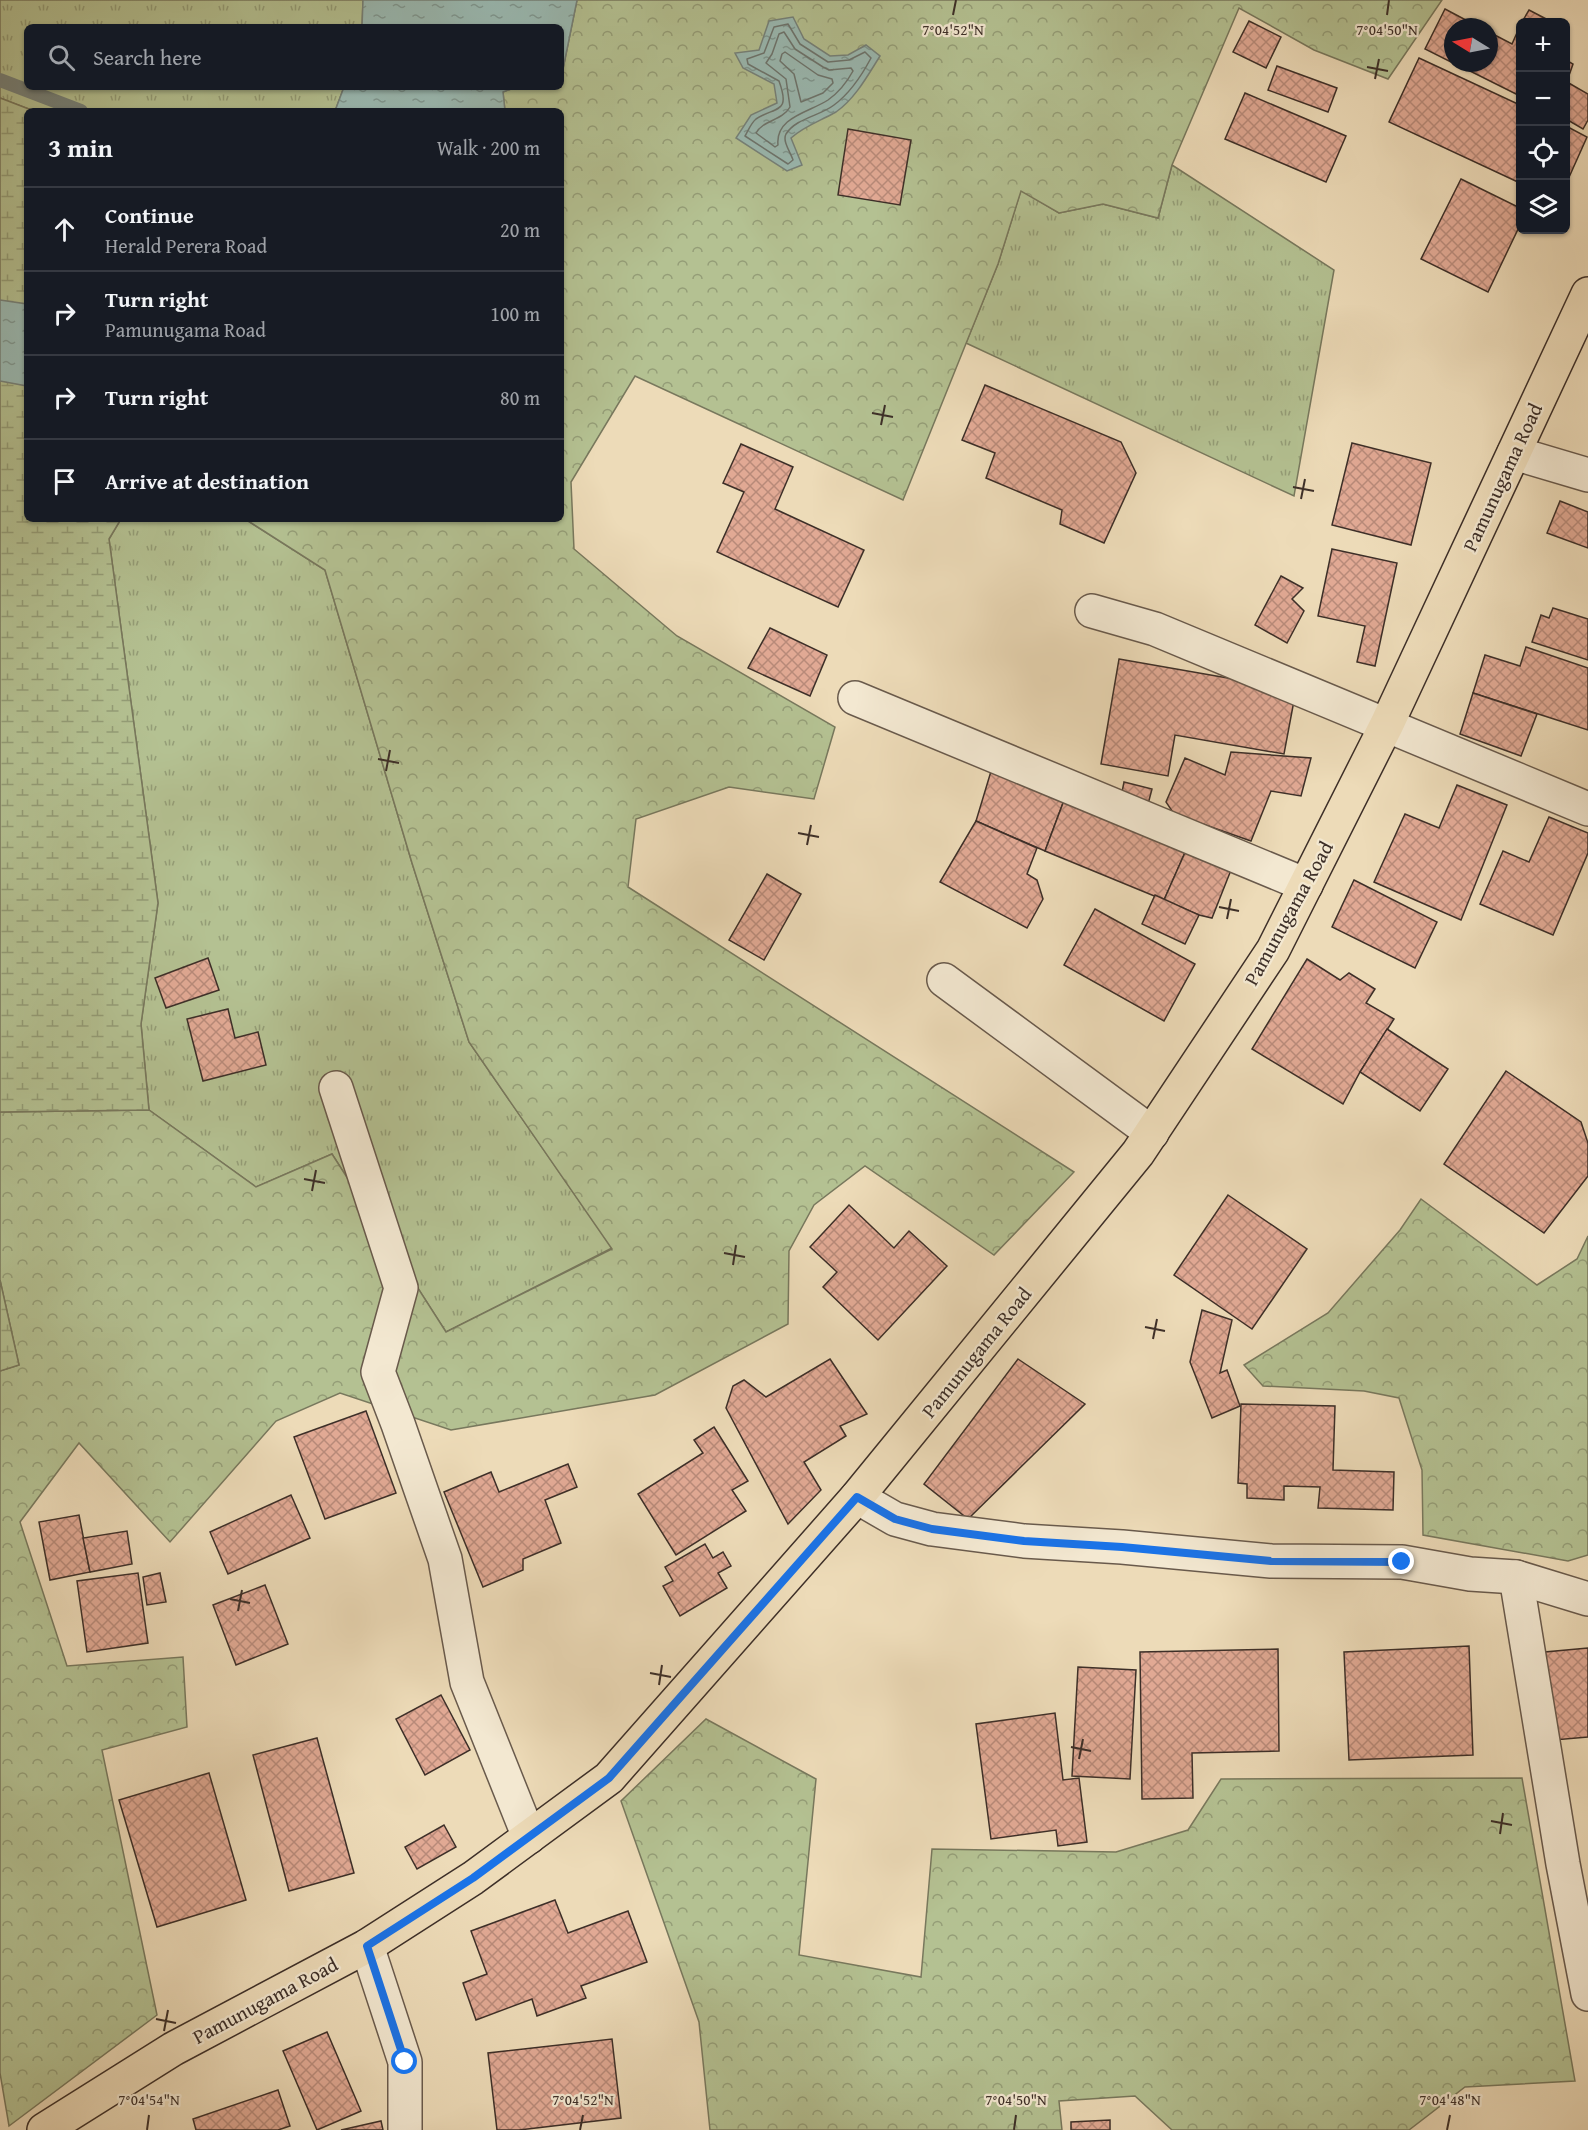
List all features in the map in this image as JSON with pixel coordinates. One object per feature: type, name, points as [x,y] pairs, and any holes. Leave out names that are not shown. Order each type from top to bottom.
[{"type":"main road","name":"Pamunugama Road","points":[[44,2130],[173,2049],[367,1946],[473,1878],[609,1778],[857,1497],[1138,1154],[1273,950],[1387,724],[1588,294]]},
{"type":"street","points":[[1514,453],[1588,475]]},
{"type":"street","points":[[1092,611],[1155,629],[1588,809]]},
{"type":"street","points":[[855,698],[1306,885]]},
{"type":"street","points":[[944,980],[1152,1133]]},
{"type":"street","points":[[336,1088],[401,1288],[378,1372],[445,1559],[467,1682],[529,1837]]},
{"type":"street","points":[[857,1497],[895,1519],[932,1529],[1024,1541],[1122,1547],[1271,1561],[1402,1562],[1470,1575],[1516,1577],[1588,1599]]},
{"type":"street","points":[[1516,1577],[1563,1864],[1588,1994]]},
{"type":"street","points":[[367,1946],[405,2062],[405,2130]]},
{"type":"green space","points":[[0,0],[363,0],[362,24],[24,24],[24,90],[343,90],[336,108],[26,108],[0,98]]},
{"type":"green space","points":[[577,0],[1442,0],[1388,79],[1314,50],[1239,8],[1172,165],[1158,218],[1103,204],[1059,213],[1021,191],[998,264],[903,500],[635,376],[571,482],[574,549],[677,636],[835,727],[814,799],[729,787],[636,819],[628,887],[1074,1172],[994,1255],[865,1166],[814,1205],[789,1251],[788,1324],[655,1395],[451,1430],[340,1393],[276,1421],[170,1542],[79,1443],[20,1522],[67,1666],[183,1657],[187,1727],[102,1750],[157,2015],[9,2126],[0,2073],[0,1371],[19,1365],[0,1280],[0,1112],[149,1110],[256,1187],[332,1154],[446,1332],[612,1249],[469,1042],[412,863],[325,570],[250,522],[564,522],[564,108],[505,108],[503,92],[508,90],[564,90],[564,64]]},
{"type":"green space","points":[[0,98],[26,108],[24,108],[24,522],[119,522],[109,539],[158,903],[141,1024],[149,1110],[0,1112]]},
{"type":"green space","points":[[1172,165],[1334,270],[1294,496],[966,343],[998,264],[1021,190],[1059,213],[1103,204],[1158,218]]},
{"type":"green space","points":[[119,522],[250,522],[325,570],[412,863],[469,1042],[612,1248],[446,1332],[332,1154],[256,1187],[149,1110],[141,1024],[158,903],[109,539]]},
{"type":"green space","points":[[1421,1199],[1537,1285],[1577,1259],[1588,1236],[1588,1555],[1568,1561],[1423,1535],[1422,1470],[1399,1398],[1364,1391],[1263,1386],[1244,1365],[1328,1313],[1400,1230]]},
{"type":"green space","points":[[0,1280],[19,1365],[0,1371]]},
{"type":"green space","points":[[706,1719],[816,1779],[799,1955],[921,1977],[932,1849],[1116,1852],[1188,1830],[1221,1779],[1522,1778],[1575,2081],[1465,2087],[1409,2130],[1172,2130],[1135,2096],[1059,2101],[1062,2130],[710,2130],[699,2022],[621,1801]]},
{"type":"water","points":[[363,0],[577,0],[564,64],[564,24],[362,24]]},
{"type":"water","points":[[793,17],[804,39],[830,56],[848,55],[866,45],[880,56],[861,86],[843,107],[791,138],[802,165],[787,171],[736,138],[751,115],[777,103],[774,84],[743,68],[735,53],[759,50],[769,21]]},
{"type":"water","points":[[343,90],[508,90],[503,92],[505,108],[336,108]]},
{"type":"water","points":[[0,300],[24,304],[24,385],[0,381]]},
{"type":"building","points":[[1445,9],[1462,18],[1444,18],[1444,58],[1425,49]]},
{"type":"building","points":[[1529,10],[1544,18],[1524,18]]},
{"type":"building","points":[[1249,21],[1281,37],[1266,68],[1233,52]]},
{"type":"building","points":[[1516,35],[1516,94],[1472,72],[1498,72],[1498,37],[1512,44]]},
{"type":"building","points":[[1419,58],[1444,70],[1444,72],[1449,72],[1516,103],[1516,181],[1389,122]]},
{"type":"building","points":[[1277,66],[1337,88],[1328,112],[1268,90]]},
{"type":"building","points":[[1570,84],[1588,94],[1588,120],[1583,129],[1570,121]]},
{"type":"building","points":[[1245,93],[1346,136],[1326,182],[1225,139]]},
{"type":"building","points":[[1570,128],[1587,137],[1570,175]]},
{"type":"building","points":[[848,129],[911,140],[900,205],[838,195]]},
{"type":"building","points":[[1461,179],[1516,206],[1516,233],[1488,292],[1421,259]]},
{"type":"building","points":[[985,385],[1121,442],[1136,473],[1104,543],[1060,524],[1062,510],[986,478],[995,453],[962,440]]},
{"type":"building","points":[[1352,443],[1431,463],[1411,545],[1332,525]]},
{"type":"building","points":[[741,444],[793,467],[775,509],[864,550],[838,607],[717,552],[744,492],[723,483]]},
{"type":"building","points":[[1560,501],[1588,512],[1588,548],[1547,533]]},
{"type":"building","points":[[1332,549],[1397,563],[1375,666],[1357,662],[1365,626],[1318,616]]},
{"type":"building","points":[[1281,576],[1303,588],[1292,599],[1304,611],[1287,643],[1255,625]]},
{"type":"building","points":[[1553,608],[1588,619],[1588,660],[1532,642],[1541,615],[1549,618]]},
{"type":"building","points":[[770,628],[827,655],[810,696],[748,668]]},
{"type":"building","points":[[1526,647],[1588,668],[1588,730],[1473,693],[1485,655],[1520,666]]},
{"type":"building","points":[[1119,659],[1296,690],[1284,754],[1175,735],[1168,776],[1101,764]]},
{"type":"building","points":[[1473,693],[1537,714],[1521,756],[1460,734]]},
{"type":"building","points":[[1231,752],[1311,758],[1301,796],[1271,791],[1251,841],[1174,814],[1166,802],[1185,758],[1225,775]]},
{"type":"building","points":[[992,768],[1066,795],[1045,851],[976,821]]},
{"type":"building","points":[[1124,782],[1152,789],[1147,808],[1120,802]]},
{"type":"building","points":[[1457,785],[1507,805],[1461,920],[1374,882],[1405,814],[1439,828]]},
{"type":"building","points":[[1066,795],[1187,848],[1164,900],[1045,851]]},
{"type":"building","points":[[1549,817],[1588,833],[1588,853],[1553,935],[1480,904],[1503,851],[1529,862]]},
{"type":"building","points":[[976,821],[1037,848],[1027,874],[1037,880],[1043,899],[1027,928],[940,882]]},
{"type":"building","points":[[1187,848],[1233,865],[1212,918],[1164,900]]},
{"type":"building","points":[[767,874],[801,894],[764,960],[729,940]]},
{"type":"building","points":[[1354,880],[1437,922],[1415,968],[1332,927]]},
{"type":"building","points":[[1155,895],[1199,915],[1185,944],[1142,924]]},
{"type":"building","points":[[1095,909],[1195,964],[1164,1021],[1064,965]]},
{"type":"building","points":[[208,958],[219,990],[166,1008],[155,978]]},
{"type":"building","points":[[1307,959],[1340,980],[1349,973],[1375,989],[1366,1003],[1394,1019],[1360,1072],[1343,1104],[1252,1049]]},
{"type":"building","points":[[228,1009],[235,1038],[258,1032],[266,1065],[203,1081],[187,1019]]},
{"type":"building","points":[[1387,1029],[1448,1069],[1420,1111],[1360,1072]]},
{"type":"building","points":[[1506,1071],[1581,1122],[1588,1143],[1588,1176],[1544,1233],[1444,1164]]},
{"type":"building","points":[[1228,1195],[1307,1249],[1252,1329],[1174,1275]]},
{"type":"building","points":[[849,1205],[894,1248],[909,1231],[947,1266],[878,1340],[823,1287],[837,1272],[810,1247]]},
{"type":"building","points":[[1202,1310],[1232,1320],[1220,1373],[1227,1370],[1240,1406],[1212,1418],[1190,1362]]},
{"type":"building","points":[[830,1359],[867,1414],[840,1426],[846,1436],[804,1462],[821,1490],[788,1524],[726,1408],[733,1386],[744,1380],[766,1397]]},
{"type":"building","points":[[1018,1359],[1085,1404],[968,1519],[924,1484]]},
{"type":"building","points":[[1241,1404],[1335,1406],[1333,1470],[1394,1472],[1393,1510],[1318,1508],[1320,1487],[1284,1486],[1284,1500],[1247,1498],[1247,1484],[1238,1483]]},
{"type":"building","points":[[366,1411],[396,1493],[325,1519],[294,1437]]},
{"type":"building","points":[[714,1427],[748,1481],[732,1490],[746,1511],[676,1555],[638,1494],[703,1453],[694,1440]]},
{"type":"building","points":[[568,1464],[577,1487],[545,1500],[561,1543],[523,1559],[523,1570],[483,1587],[444,1492],[491,1472],[499,1492]]},
{"type":"building","points":[[291,1495],[310,1538],[228,1574],[210,1532]]},
{"type":"building","points":[[79,1515],[90,1572],[50,1580],[39,1522]]},
{"type":"building","points":[[127,1531],[132,1564],[90,1572],[83,1538]]},
{"type":"building","points":[[705,1544],[713,1558],[723,1552],[731,1566],[718,1573],[727,1588],[680,1616],[663,1586],[673,1581],[665,1567]]},
{"type":"building","points":[[138,1573],[148,1643],[87,1652],[77,1581]]},
{"type":"building","points":[[160,1573],[166,1602],[147,1605],[143,1577]]},
{"type":"building","points":[[265,1585],[288,1644],[236,1665],[213,1605]]},
{"type":"building","points":[[1469,1646],[1473,1755],[1349,1760],[1344,1652]]},
{"type":"building","points":[[1588,1648],[1588,1737],[1554,1740],[1545,1652]]},
{"type":"building","points":[[1278,1649],[1279,1751],[1192,1753],[1193,1798],[1142,1799],[1140,1652]]},
{"type":"building","points":[[1078,1667],[1136,1670],[1130,1779],[1072,1776]]},
{"type":"building","points":[[441,1695],[470,1750],[425,1775],[396,1719]]},
{"type":"building","points":[[1055,1713],[1063,1780],[1079,1778],[1087,1842],[1058,1846],[1056,1830],[991,1839],[976,1724]]},
{"type":"building","points":[[317,1738],[354,1873],[289,1891],[253,1755]]},
{"type":"building","points":[[209,1773],[246,1900],[157,1927],[119,1800]]},
{"type":"building","points":[[444,1825],[456,1847],[417,1869],[405,1847]]},
{"type":"building","points":[[555,1900],[568,1933],[628,1911],[647,1962],[581,1986],[586,1998],[537,2016],[532,1999],[476,2020],[463,1983],[487,1974],[471,1931]]},
{"type":"building","points":[[327,2032],[361,2111],[317,2130],[283,2051]]},
{"type":"building","points":[[612,2039],[621,2118],[519,2130],[497,2130],[488,2053]]},
{"type":"building","points":[[278,2090],[290,2126],[278,2130],[196,2130],[193,2119]]},
{"type":"building","points":[[1110,2120],[1110,2130],[1071,2130],[1071,2122]]},
{"type":"building","points":[[381,2121],[383,2130],[341,2130]]},
{"type":"waterway","points":[[0,80],[24,89]]},
{"type":"waterway","points":[[26,90],[73,108]]},
{"type":"route","points":[[405,2062],[367,1946],[473,1878],[609,1778],[857,1497],[895,1519],[932,1529],[1024,1541],[1122,1547],[1271,1561],[1402,1562]]}]
